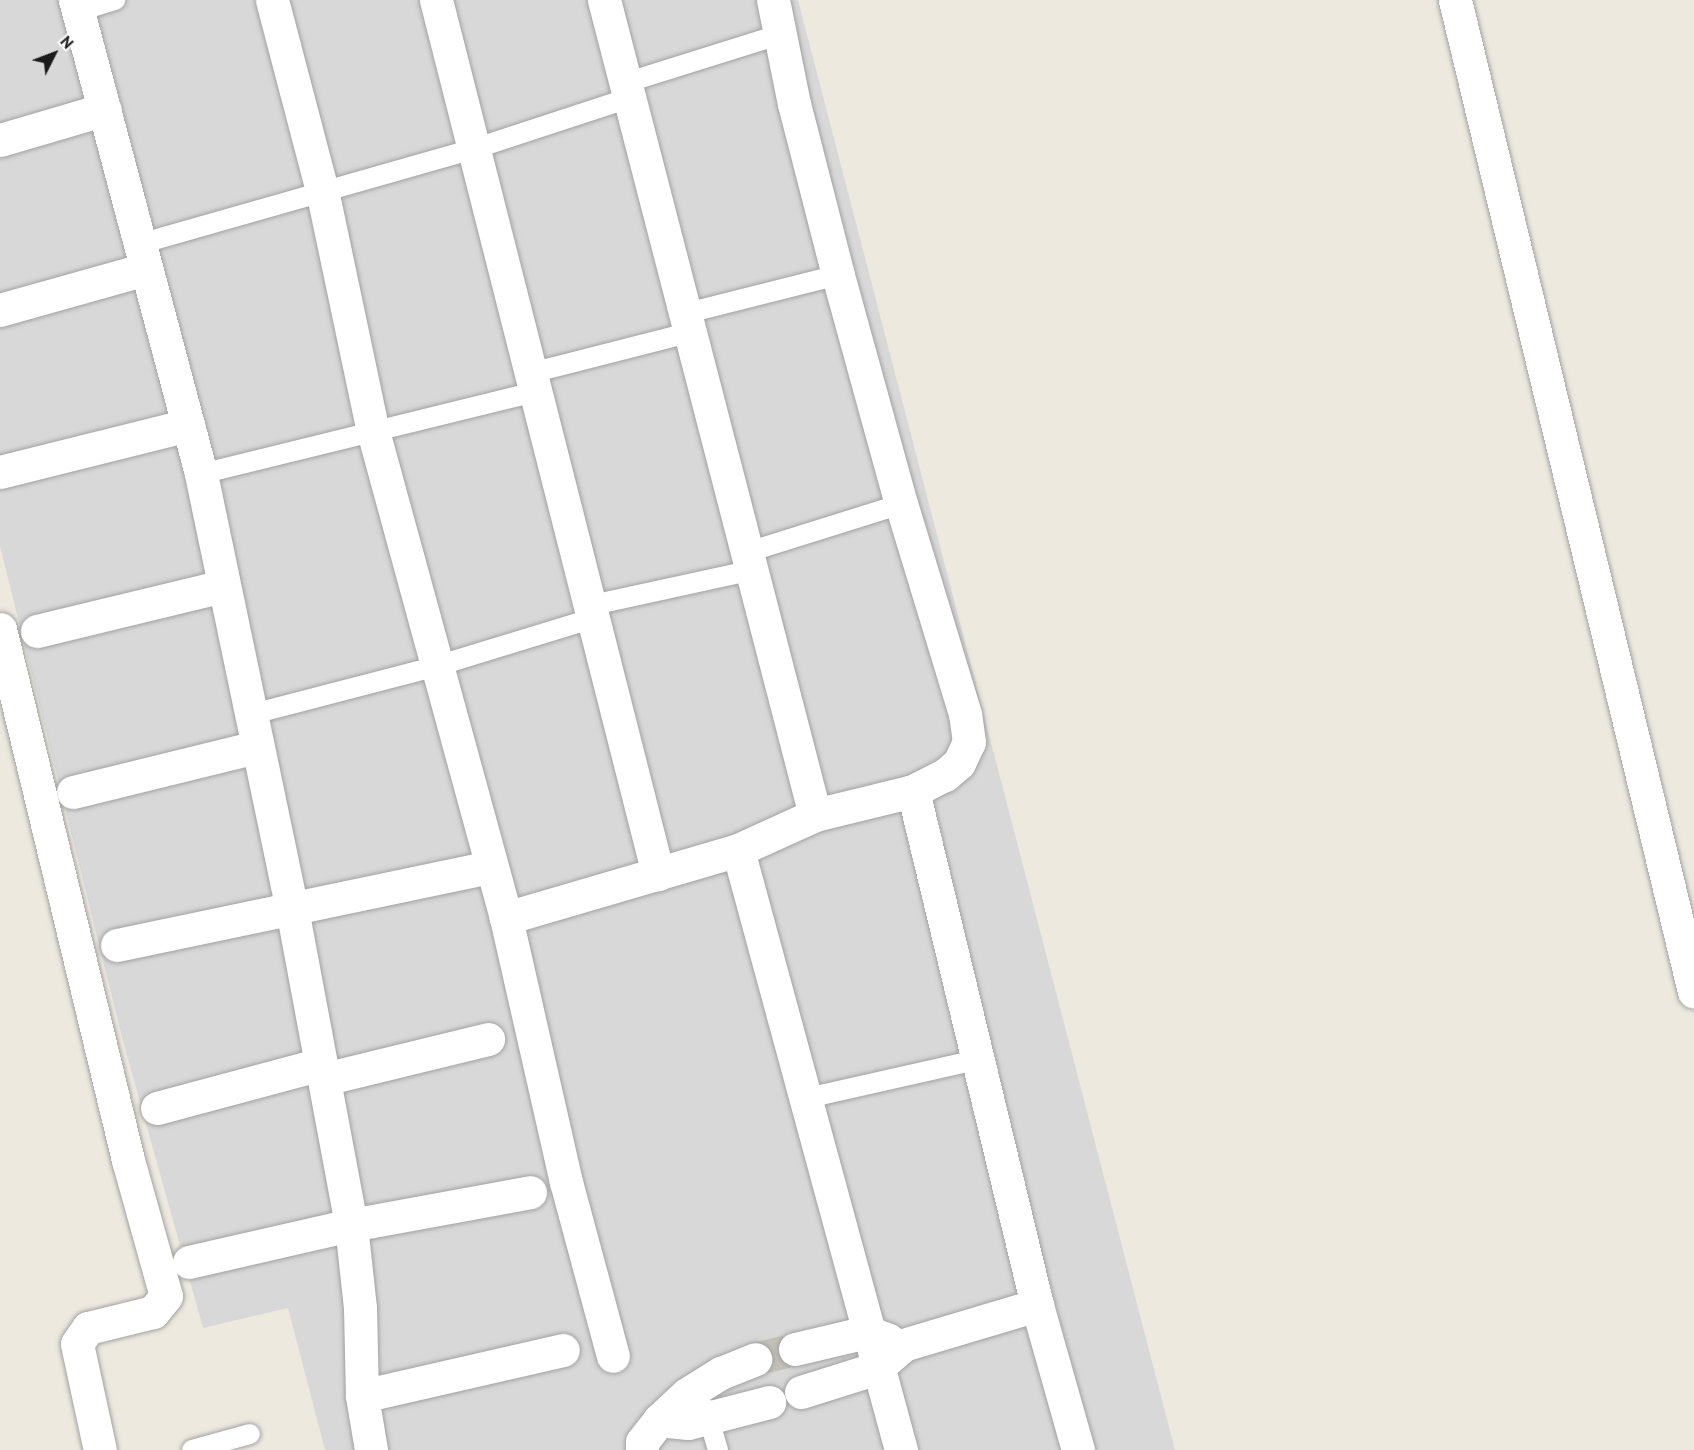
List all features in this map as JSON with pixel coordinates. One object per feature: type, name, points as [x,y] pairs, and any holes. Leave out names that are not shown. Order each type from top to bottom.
[{"type":"street","points":[[272,0],[322,190],[373,431],[490,867],[506,918],[566,1182],[613,1356]]},
{"type":"street","points":[[436,0],[658,874]]},
{"type":"street","points":[[604,0],[689,322],[747,562],[815,815]]},
{"type":"street","points":[[506,918],[738,850],[815,815],[913,791],[945,775],[959,763],[969,742],[965,714],[901,504],[838,275],[794,104],[772,0]]},
{"type":"street","points":[[1455,0],[1694,992]]},
{"type":"street","points":[[77,5],[201,474],[249,715],[292,909],[351,1225],[360,1308],[362,1396],[371,1450]]},
{"type":"street","points":[[0,140],[105,109]]},
{"type":"street","points":[[0,309],[143,256]]},
{"type":"street","points":[[0,472],[188,425]]},
{"type":"street","points":[[38,631],[223,586]]},
{"type":"street","points":[[0,629],[128,1160],[166,1296],[153,1312],[88,1328],[77,1344],[100,1450]]},
{"type":"street","points":[[73,792],[256,747]]},
{"type":"street","points":[[913,791],[980,1059],[1037,1305],[1078,1450]]},
{"type":"street","points":[[738,850],[807,1098],[867,1332],[901,1450]]},
{"type":"street","points":[[117,945],[490,867]]},
{"type":"street","points":[[157,1108],[488,1039]]},
{"type":"street","points":[[189,1262],[351,1225],[530,1192]]},
{"type":"street","points":[[801,1392],[877,1368],[903,1345],[1037,1305]]},
{"type":"street","points":[[795,1349],[867,1332],[903,1345]]},
{"type":"street","points":[[362,1396],[563,1350]]},
{"type":"street","points":[[642,1450],[642,1442],[659,1420],[698,1387],[755,1359]]},
{"type":"street","points":[[659,1420],[687,1423],[769,1402]]},
{"type":"lane","points":[[77,5],[114,0]]},
{"type":"lane","points":[[143,256],[322,190],[474,149],[781,34]]},
{"type":"lane","points":[[201,474],[373,431],[533,382],[689,322],[838,275]]},
{"type":"lane","points":[[249,715],[437,666],[590,612],[747,562],[901,504]]},
{"type":"lane","points":[[807,1098],[980,1059]]},
{"type":"lane","points":[[698,1387],[718,1450]]},
{"type":"lane","points":[[192,1450],[250,1434]]},
{"type":"shaded area","points":[[0,0],[798,0],[1175,1450],[325,1450],[288,1308],[203,1328],[123,1041],[0,546]]},
{"type":"tunnel","points":[[755,1359],[795,1349]]}]
